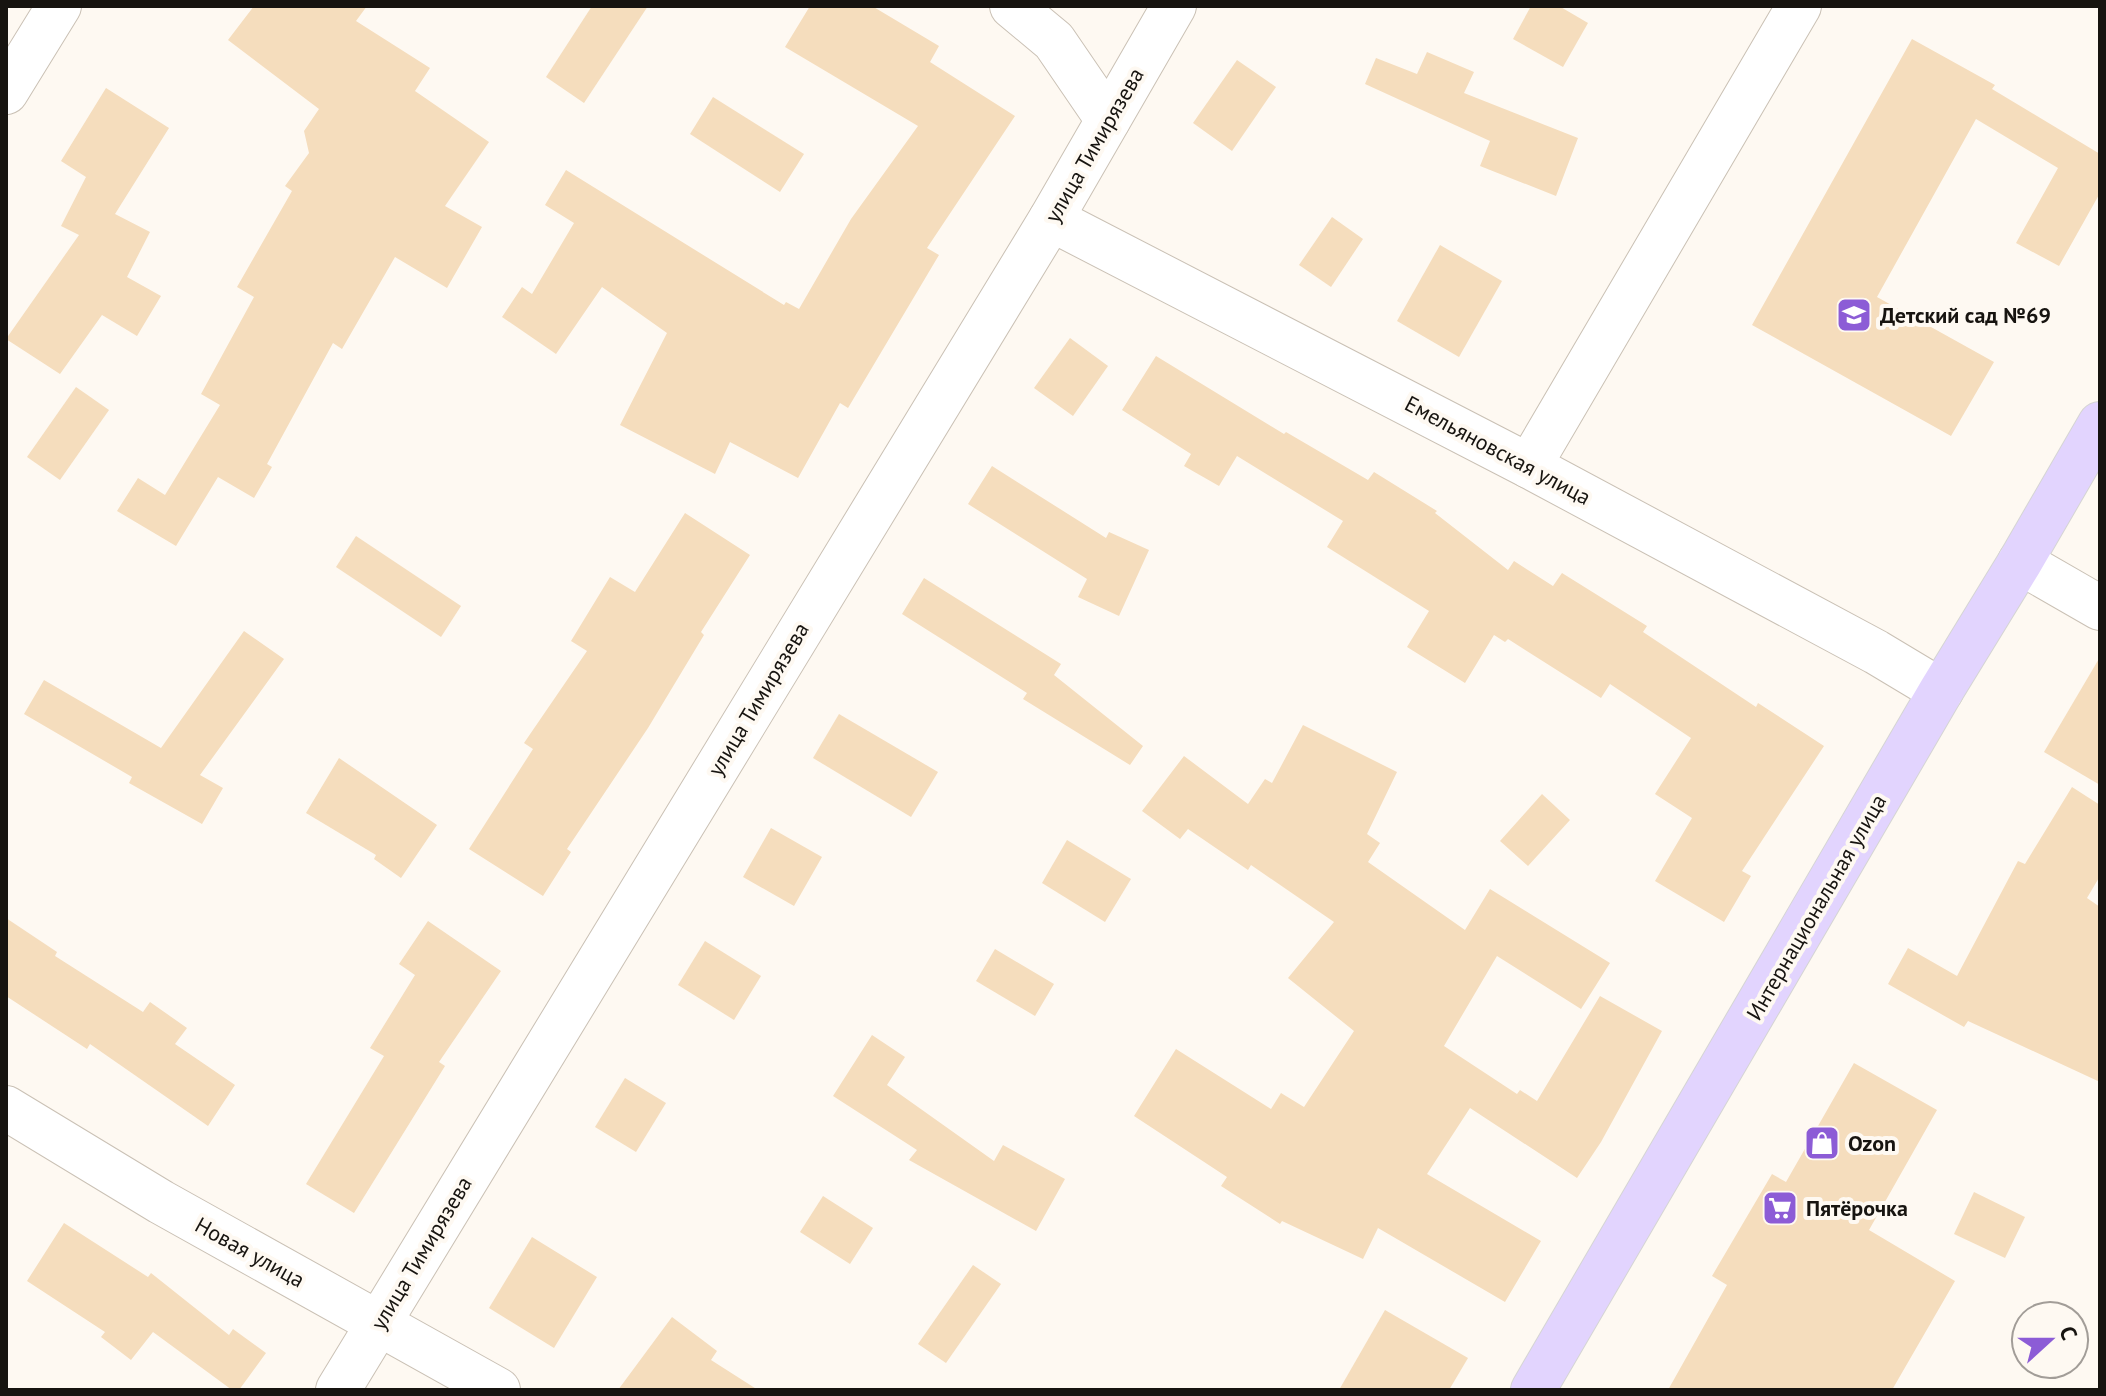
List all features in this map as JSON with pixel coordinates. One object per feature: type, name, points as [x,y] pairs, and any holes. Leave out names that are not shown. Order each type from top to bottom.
[{"type":"main road","name":"Интернациональная улица","points":[[1533,1390],[2100,424]]},
{"type":"street","points":[[6,92],[59,6]]},
{"type":"street","points":[[1012,6],[1054,41],[1108,120]]},
{"type":"street","name":"улица Тимирязева","points":[[338,1390],[1051,219],[1174,6]]},
{"type":"street","points":[[1529,466],[1799,6]]},
{"type":"street","name":"Емельяновская улица","points":[[1051,219],[1529,466],[1876,652],[1941,691]]},
{"type":"street","points":[[2020,562],[2100,608]]},
{"type":"street","name":"Новая улица","points":[[6,1108],[161,1202],[498,1390]]},
{"type":"building","points":[[254,6],[367,6],[356,21],[430,68],[415,91],[489,142],[445,206],[482,227],[447,288],[395,257],[342,349],[333,343],[267,464],[272,467],[254,498],[218,477],[176,546],[117,511],[138,478],[165,495],[220,405],[201,394],[254,297],[237,287],[292,191],[285,186],[309,153],[304,131],[319,109],[228,40]]},
{"type":"building","points":[[592,6],[648,6],[584,103],[546,77]]},
{"type":"building","points":[[810,6],[872,6],[939,46],[930,62],[1015,116],[927,248],[939,255],[848,408],[840,403],[798,478],[730,442],[715,474],[620,425],[667,333],[602,287],[556,354],[502,317],[522,287],[532,294],[574,223],[545,205],[566,170],[784,305],[786,302],[799,309],[851,219],[918,126],[785,47]]},
{"type":"building","points":[[1531,6],[1559,6],[1588,23],[1563,67],[1513,39]]},
{"type":"building","points":[[1912,39],[1995,85],[1992,89],[2100,154],[2100,193],[2059,266],[2016,243],[2058,168],[1976,119],[1877,297],[1994,362],[1951,436],[1752,325]]},
{"type":"building","points":[[1427,52],[1474,72],[1464,93],[1578,138],[1556,196],[1480,166],[1490,141],[1365,84],[1376,58],[1417,74]]},
{"type":"building","points":[[1237,60],[1276,87],[1232,151],[1193,123]]},
{"type":"building","points":[[106,88],[169,128],[115,214],[150,232],[127,277],[161,296],[137,336],[102,315],[60,374],[6,339],[79,235],[61,226],[86,177],[61,161]]},
{"type":"building","points":[[713,97],[804,154],[780,192],[690,134]]},
{"type":"building","points":[[1332,217],[1363,239],[1331,287],[1299,265]]},
{"type":"building","points":[[1440,245],[1502,281],[1459,357],[1397,321]]},
{"type":"building","points":[[1070,338],[1108,366],[1073,416],[1034,388]]},
{"type":"building","points":[[1156,356],[1284,434],[1286,432],[1368,480],[1374,472],[1437,511],[1435,513],[1508,570],[1514,561],[1553,586],[1562,573],[1647,626],[1643,632],[1756,707],[1758,703],[1824,746],[1742,871],[1751,876],[1724,922],[1655,881],[1692,818],[1655,794],[1691,738],[1610,684],[1601,698],[1508,639],[1505,642],[1494,635],[1465,683],[1407,647],[1429,611],[1327,547],[1343,521],[1237,456],[1219,486],[1184,466],[1191,454],[1122,410]]},
{"type":"building","points":[[76,387],[109,410],[60,480],[27,457]]},
{"type":"building","points":[[992,466],[1106,538],[1109,532],[1149,550],[1119,616],[1078,597],[1087,579],[968,504]]},
{"type":"building","points":[[685,513],[750,555],[701,632],[704,635],[648,728],[567,849],[571,852],[543,896],[469,849],[533,749],[524,743],[587,651],[571,641],[610,577],[635,592]]},
{"type":"building","points":[[356,536],[461,606],[441,637],[336,567]]},
{"type":"building","points":[[924,578],[1061,664],[1054,675],[1143,746],[1130,765],[1023,699],[1027,693],[902,614]]},
{"type":"building","points":[[244,631],[284,659],[200,775],[223,788],[202,824],[129,783],[132,777],[24,714],[44,680],[161,748]]},
{"type":"building","points":[[2100,657],[2100,785],[2044,752]]},
{"type":"building","points":[[839,714],[938,772],[911,817],[813,758]]},
{"type":"building","points":[[1303,725],[1397,772],[1367,834],[1380,843],[1368,862],[1465,930],[1490,889],[1610,963],[1581,1009],[1497,956],[1444,1046],[1517,1094],[1520,1090],[1537,1101],[1600,996],[1662,1031],[1601,1142],[1577,1178],[1470,1108],[1427,1174],[1541,1241],[1505,1302],[1378,1228],[1363,1259],[1282,1221],[1280,1224],[1221,1186],[1227,1177],[1134,1116],[1176,1049],[1271,1109],[1281,1093],[1304,1107],[1354,1031],[1288,978],[1334,922],[1251,865],[1248,870],[1188,829],[1180,839],[1142,811],[1184,756],[1248,804],[1265,779],[1272,783]]},
{"type":"building","points":[[339,758],[437,825],[401,878],[374,859],[376,855],[306,813]]},
{"type":"building","points":[[2072,787],[2100,805],[2100,876],[2087,898],[2100,907],[2100,1082],[1968,1021],[1964,1027],[1888,984],[1908,948],[1957,976],[2018,861],[2025,864]]},
{"type":"building","points":[[1542,794],[1570,820],[1528,866],[1500,841]]},
{"type":"building","points":[[771,828],[822,857],[794,906],[743,877]]},
{"type":"building","points":[[1067,840],[1131,879],[1105,922],[1042,883]]},
{"type":"building","points":[[6,918],[57,952],[55,956],[143,1012],[150,1002],[187,1028],[175,1044],[235,1085],[208,1126],[90,1044],[87,1049],[6,996]]},
{"type":"building","points":[[428,921],[501,971],[439,1062],[445,1066],[354,1213],[306,1184],[384,1056],[370,1048],[415,975],[399,964]]},
{"type":"building","points":[[705,941],[761,976],[734,1020],[678,985]]},
{"type":"building","points":[[995,949],[1054,984],[1035,1016],[976,981]]},
{"type":"building","points":[[872,1035],[905,1057],[887,1085],[994,1161],[1003,1145],[1065,1179],[1036,1231],[909,1160],[917,1150],[833,1096]]},
{"type":"building","points":[[1854,1063],[1937,1110],[1869,1230],[1955,1281],[1892,1390],[1668,1390],[1727,1285],[1712,1276],[1772,1174],[1786,1182]]},
{"type":"building","points":[[625,1078],[666,1103],[636,1152],[595,1127]]},
{"type":"building","points":[[1974,1192],[2025,1217],[2005,1258],[1954,1234]]},
{"type":"building","points":[[823,1196],[873,1228],[850,1264],[800,1232]]},
{"type":"building","points":[[64,1223],[148,1277],[151,1273],[229,1335],[233,1329],[266,1353],[239,1390],[232,1390],[153,1332],[131,1360],[101,1337],[105,1332],[27,1281]]},
{"type":"building","points":[[532,1237],[597,1277],[554,1348],[489,1308]]},
{"type":"building","points":[[973,1265],[1001,1284],[946,1363],[918,1344]]},
{"type":"building","points":[[1385,1310],[1468,1358],[1449,1390],[1339,1390]]},
{"type":"building","points":[[672,1317],[717,1351],[711,1360],[758,1390],[618,1390]]},
{"type":"place","name":"Детский сад №69","points":[[1854,315]]},
{"type":"place","name":"Ozon","points":[[1822,1143]]},
{"type":"place","name":"Пятёрочка","points":[[1780,1208]]}]
